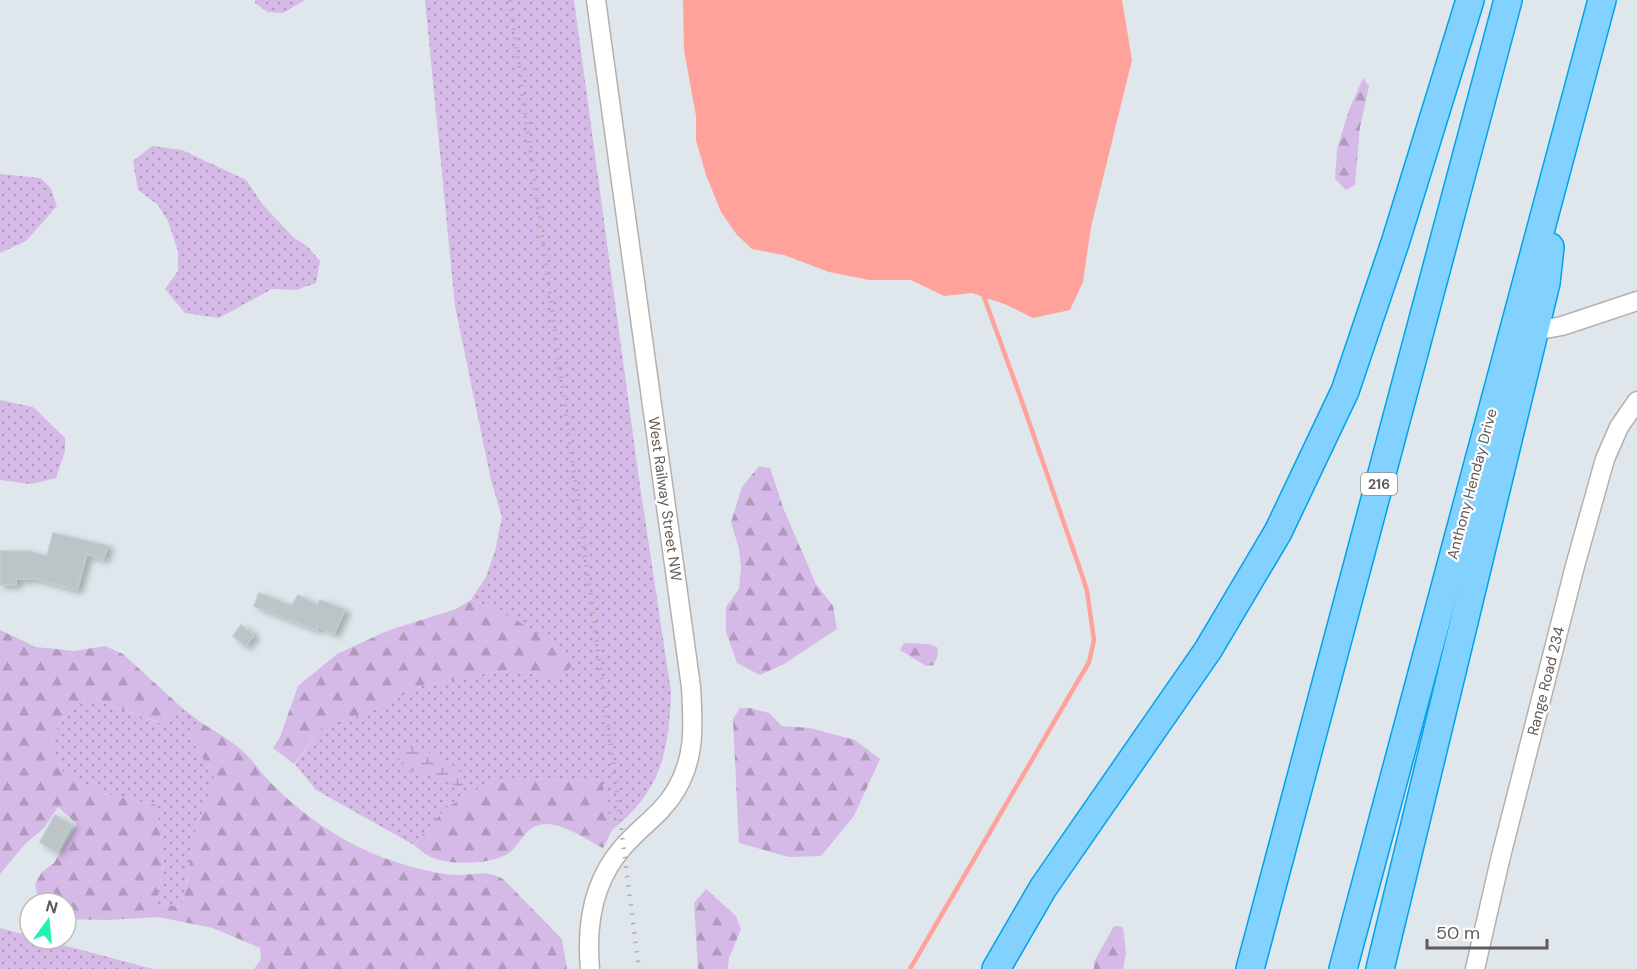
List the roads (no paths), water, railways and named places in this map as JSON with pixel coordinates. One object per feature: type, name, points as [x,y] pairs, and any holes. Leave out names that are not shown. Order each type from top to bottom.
[{"type":"highway","points":[[996,969],[1043,888],[1208,650],[1278,532],[1345,391],[1396,240],[1470,0]]},
{"type":"highway","name":"216","points":[[1250,969],[1508,0]]},
{"type":"highway","name":"Anthony Henday Drive","points":[[1343,969],[1602,0]]},
{"type":"highway","points":[[1380,969],[1546,283],[1564,139]]},
{"type":"street","name":"West Railway Street NW","points":[[590,969],[591,921],[599,884],[622,848],[663,810],[677,789],[690,754],[693,738],[691,687],[596,0]]},
{"type":"street","points":[[1534,331],[1562,326],[1637,301]]},
{"type":"street","name":"Range Road 234","points":[[1475,969],[1572,577],[1605,459],[1619,427],[1637,401]]},
{"type":"waterway","points":[[910,969],[1089,662],[1094,640],[1083,578],[984,297]]},
{"type":"railway","points":[[510,0],[639,969]]}]
